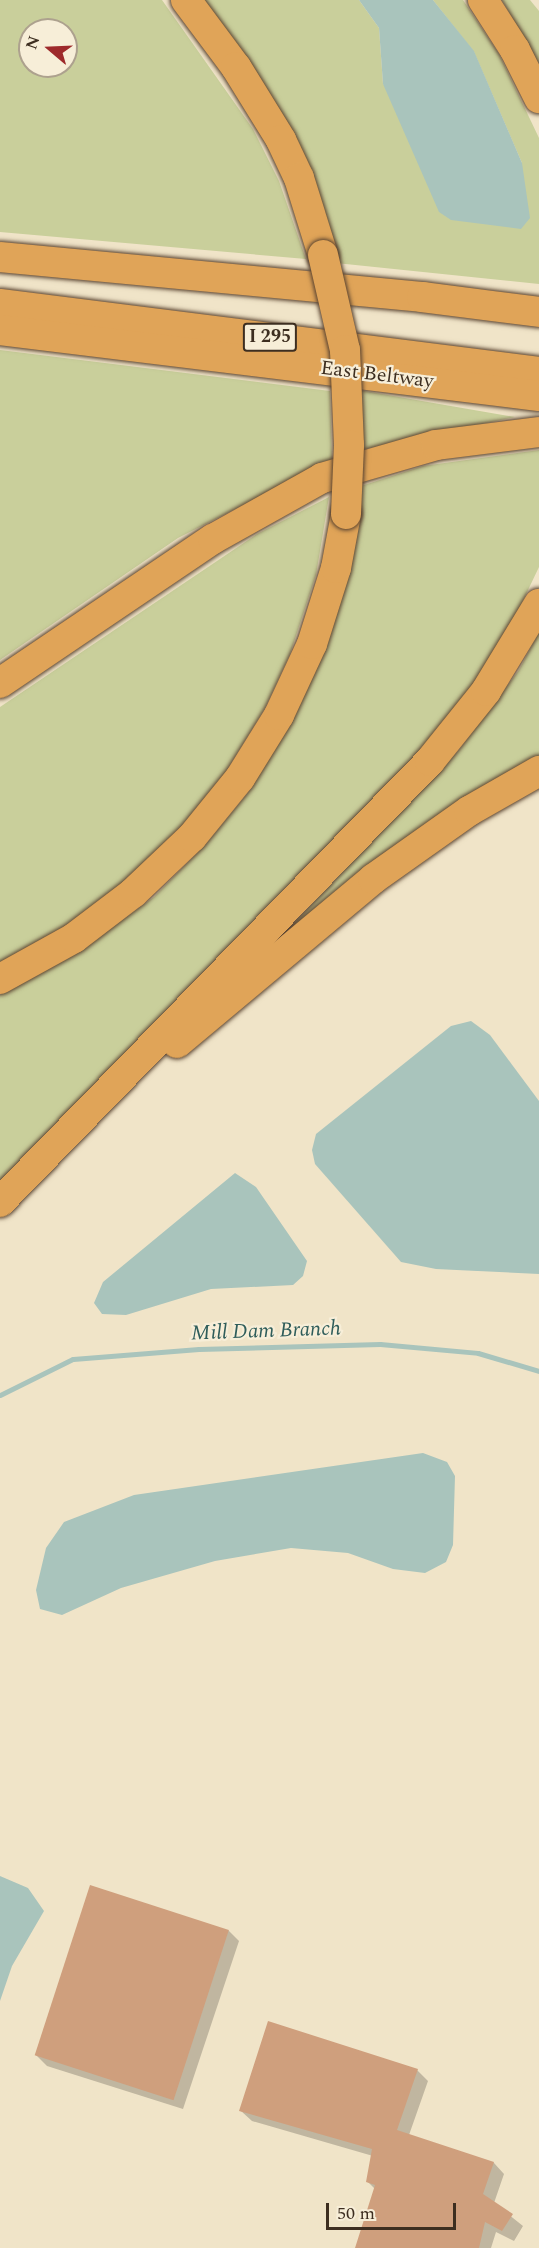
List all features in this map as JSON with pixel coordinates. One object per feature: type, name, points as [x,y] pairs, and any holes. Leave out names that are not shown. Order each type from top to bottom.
[{"type":"highway","points":[[0,979],[74,938],[134,893],[192,837],[240,778],[279,715],[312,644],[336,568],[346,514],[349,445],[346,359],[340,316],[299,178],[281,140],[236,67],[186,0]]},
{"type":"highway","points":[[483,0],[515,50],[539,98]]},
{"type":"highway","points":[[0,257],[422,297],[539,312]]},
{"type":"highway","points":[[422,297],[539,318]]},
{"type":"highway","name":"I 295","points":[[0,304],[539,372]]},
{"type":"highway","name":"East Beltway","points":[[0,330],[539,396]]},
{"type":"highway","points":[[0,683],[213,539],[322,478],[436,445],[539,432]]},
{"type":"highway","points":[[0,1202],[430,761],[486,691],[539,604]]},
{"type":"highway","points":[[42,1157],[373,879],[469,811],[539,771]]},
{"type":"green space","points":[[0,0],[162,0],[253,129],[279,181],[306,259],[0,232]]},
{"type":"green space","points":[[193,0],[359,0],[379,28],[383,84],[522,163],[474,52],[433,0],[463,0],[499,54],[539,138],[539,284],[336,263]]},
{"type":"green space","points":[[502,0],[530,0],[539,11],[539,64]]},
{"type":"green space","points":[[0,350],[330,391],[332,460],[178,538],[0,660]]},
{"type":"green space","points":[[359,390],[445,405],[515,417],[361,450]]},
{"type":"green space","points":[[539,450],[539,567],[507,634],[461,701],[416,756],[0,1189],[0,995],[74,955],[154,897],[206,844],[251,789],[358,487],[423,466]]},
{"type":"green space","points":[[329,497],[316,575],[290,654],[265,708],[219,783],[197,811],[118,888],[58,932],[0,964],[0,707],[257,534]]},
{"type":"green space","points":[[539,632],[539,764],[279,939],[459,750],[519,670]]},
{"type":"water","points":[[359,0],[433,0],[474,51],[522,163],[530,218],[521,229],[451,220],[439,212],[383,84],[379,28]]},
{"type":"water","points":[[471,1021],[490,1035],[539,1101],[539,1274],[436,1269],[401,1262],[315,1164],[312,1150],[316,1134],[451,1026]]},
{"type":"water","points":[[235,1173],[256,1187],[307,1261],[303,1276],[293,1285],[211,1289],[126,1315],[102,1314],[94,1303],[103,1282]]},
{"type":"water","points":[[423,1453],[447,1462],[455,1476],[453,1545],[446,1562],[425,1573],[393,1569],[348,1553],[291,1548],[215,1561],[121,1588],[62,1615],[40,1609],[36,1590],[46,1548],[64,1522],[134,1495]]},
{"type":"water","points":[[0,1876],[28,1888],[44,1911],[12,1966],[0,2001]]},
{"type":"building","points":[[90,1885],[229,1930],[174,2100],[35,2055]]},
{"type":"building","points":[[268,2021],[418,2069],[397,2130],[494,2162],[483,2194],[513,2214],[502,2231],[485,2222],[479,2248],[355,2248],[375,2185],[366,2182],[372,2149],[239,2111]]},
{"type":"waterway","name":"Mill Dam Branch","points":[[0,1395],[73,1359],[199,1349],[380,1344],[478,1353],[539,1371]]}]
